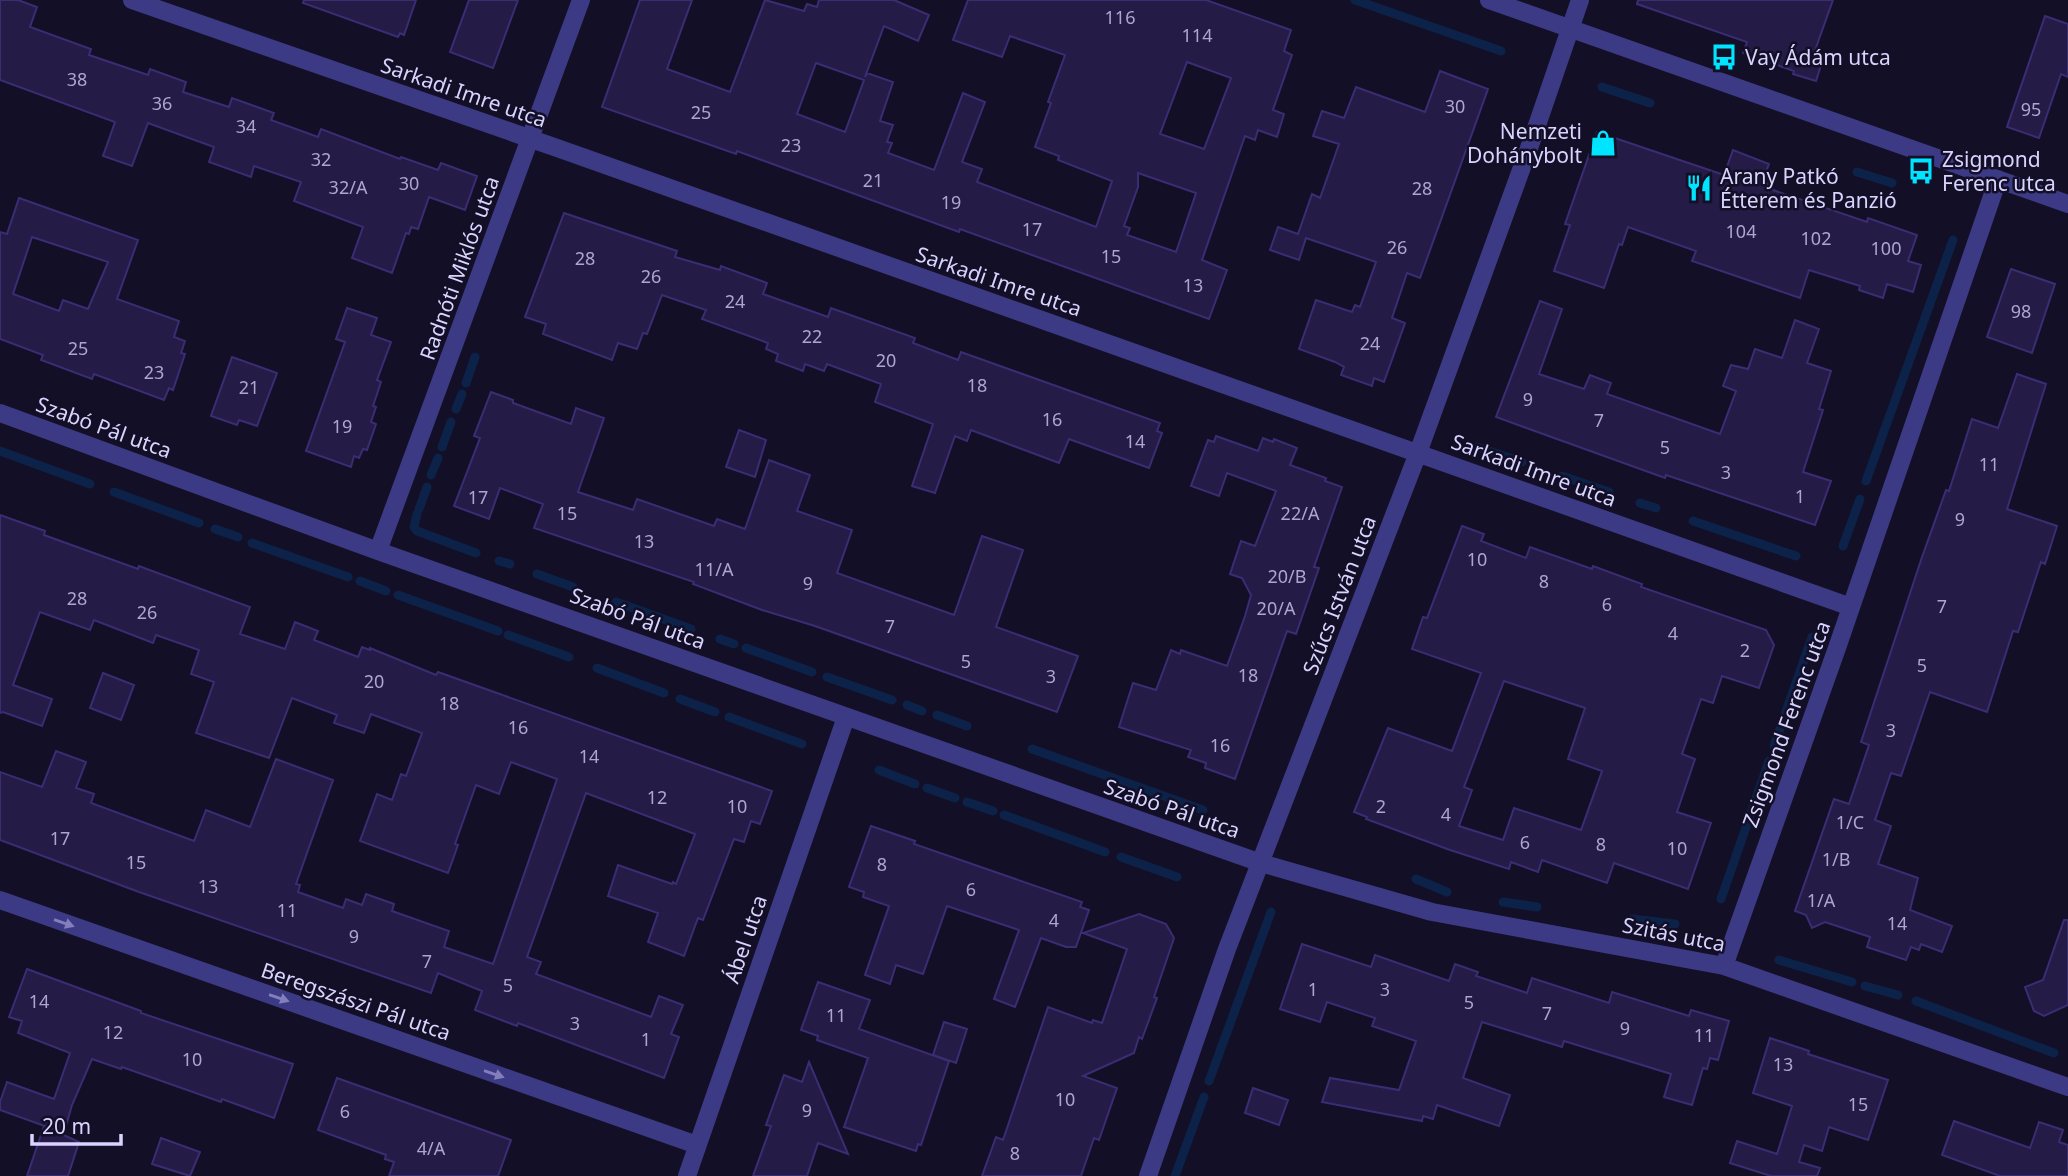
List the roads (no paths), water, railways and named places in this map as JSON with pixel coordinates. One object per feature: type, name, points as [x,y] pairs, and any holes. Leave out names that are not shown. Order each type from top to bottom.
[{"type":"street","name":"Sarkadi Imre utca","points":[[132,0],[1851,607]]},
{"type":"street","name":"Radnóti Miklós utca","points":[[378,551],[581,0]]},
{"type":"street","points":[[1489,0],[2068,204]]},
{"type":"street","points":[[1570,28],[1580,0]]},
{"type":"street","name":"Szűcs István utca","points":[[1147,1176],[1227,949],[1418,453],[1570,28]]},
{"type":"street","name":"Zsigmond Ferenc utca","points":[[1724,965],[1998,179]]},
{"type":"street","name":"Szabó Pál utca","points":[[0,413],[378,551],[1261,863]]},
{"type":"street","name":"Ábel utca","points":[[687,1176],[846,717]]},
{"type":"street","name":"Szitás utca","points":[[1261,863],[1432,912],[1724,965],[2068,1087]]},
{"type":"street","name":"Beregszászi Pál utca","points":[[0,900],[697,1145]]},
{"type":"waterway","points":[[1355,0],[1501,51]]},
{"type":"waterway","points":[[1602,87],[1650,103]]},
{"type":"waterway","points":[[1857,172],[1892,183]]},
{"type":"waterway","points":[[1866,481],[1953,240]]},
{"type":"waterway","points":[[466,383],[475,357]]},
{"type":"waterway","points":[[456,409],[462,394]]},
{"type":"waterway","points":[[442,447],[451,422]]},
{"type":"waterway","points":[[1477,447],[1522,462]]},
{"type":"waterway","points":[[0,451],[90,484]]},
{"type":"waterway","points":[[431,475],[438,458]]},
{"type":"waterway","points":[[1562,476],[1609,492]]},
{"type":"waterway","points":[[419,509],[427,487]]},
{"type":"waterway","points":[[114,492],[199,523]]},
{"type":"waterway","points":[[1843,546],[1860,499]]},
{"type":"waterway","points":[[1640,503],[1656,508]]},
{"type":"waterway","points":[[417,514],[414,527],[417,531],[476,553]]},
{"type":"waterway","points":[[1693,521],[1796,556]]},
{"type":"waterway","points":[[215,529],[238,537]]},
{"type":"waterway","points":[[252,543],[348,577]]},
{"type":"waterway","points":[[499,561],[510,564]]},
{"type":"waterway","points":[[537,574],[573,587]]},
{"type":"waterway","points":[[360,581],[386,591]]},
{"type":"waterway","points":[[398,595],[498,631]]},
{"type":"waterway","points":[[616,602],[691,629]]},
{"type":"waterway","points":[[508,635],[569,657]]},
{"type":"waterway","points":[[1774,746],[1812,637]]},
{"type":"waterway","points":[[720,639],[734,644]]},
{"type":"waterway","points":[[746,648],[812,672]]},
{"type":"waterway","points":[[597,668],[664,693]]},
{"type":"waterway","points":[[827,677],[892,700]]},
{"type":"waterway","points":[[680,699],[715,712]]},
{"type":"waterway","points":[[907,705],[922,711]]},
{"type":"waterway","points":[[937,715],[967,726]]},
{"type":"waterway","points":[[729,717],[802,744]]},
{"type":"waterway","points":[[1032,749],[1203,810]]},
{"type":"waterway","points":[[1721,899],[1769,761]]},
{"type":"waterway","points":[[879,770],[915,784]]},
{"type":"waterway","points":[[927,788],[955,798]]},
{"type":"waterway","points":[[967,802],[993,811]]},
{"type":"waterway","points":[[1004,815],[1105,852]]},
{"type":"waterway","points":[[1121,857],[1177,877]]},
{"type":"waterway","points":[[1416,879],[1447,892]]},
{"type":"waterway","points":[[1503,902],[1537,907]]},
{"type":"waterway","points":[[1209,1081],[1271,912]]},
{"type":"waterway","points":[[1632,919],[1675,924]]},
{"type":"waterway","points":[[1779,960],[1852,982]]},
{"type":"waterway","points":[[1865,986],[1898,995]]},
{"type":"waterway","points":[[1916,1001],[2054,1053]]},
{"type":"waterway","points":[[1175,1176],[1204,1097]]},
{"type":"place","name":"Vay Ádám utca","points":[[1724,57]]},
{"type":"place","name":"Nemzeti Dohánybolt","points":[[1603,143]]},
{"type":"place","name":"Zsigmond Ferenc utca","points":[[1921,171]]},
{"type":"place","name":"Arany Patkó Étterem és Panzió","points":[[1699,188]]}]
